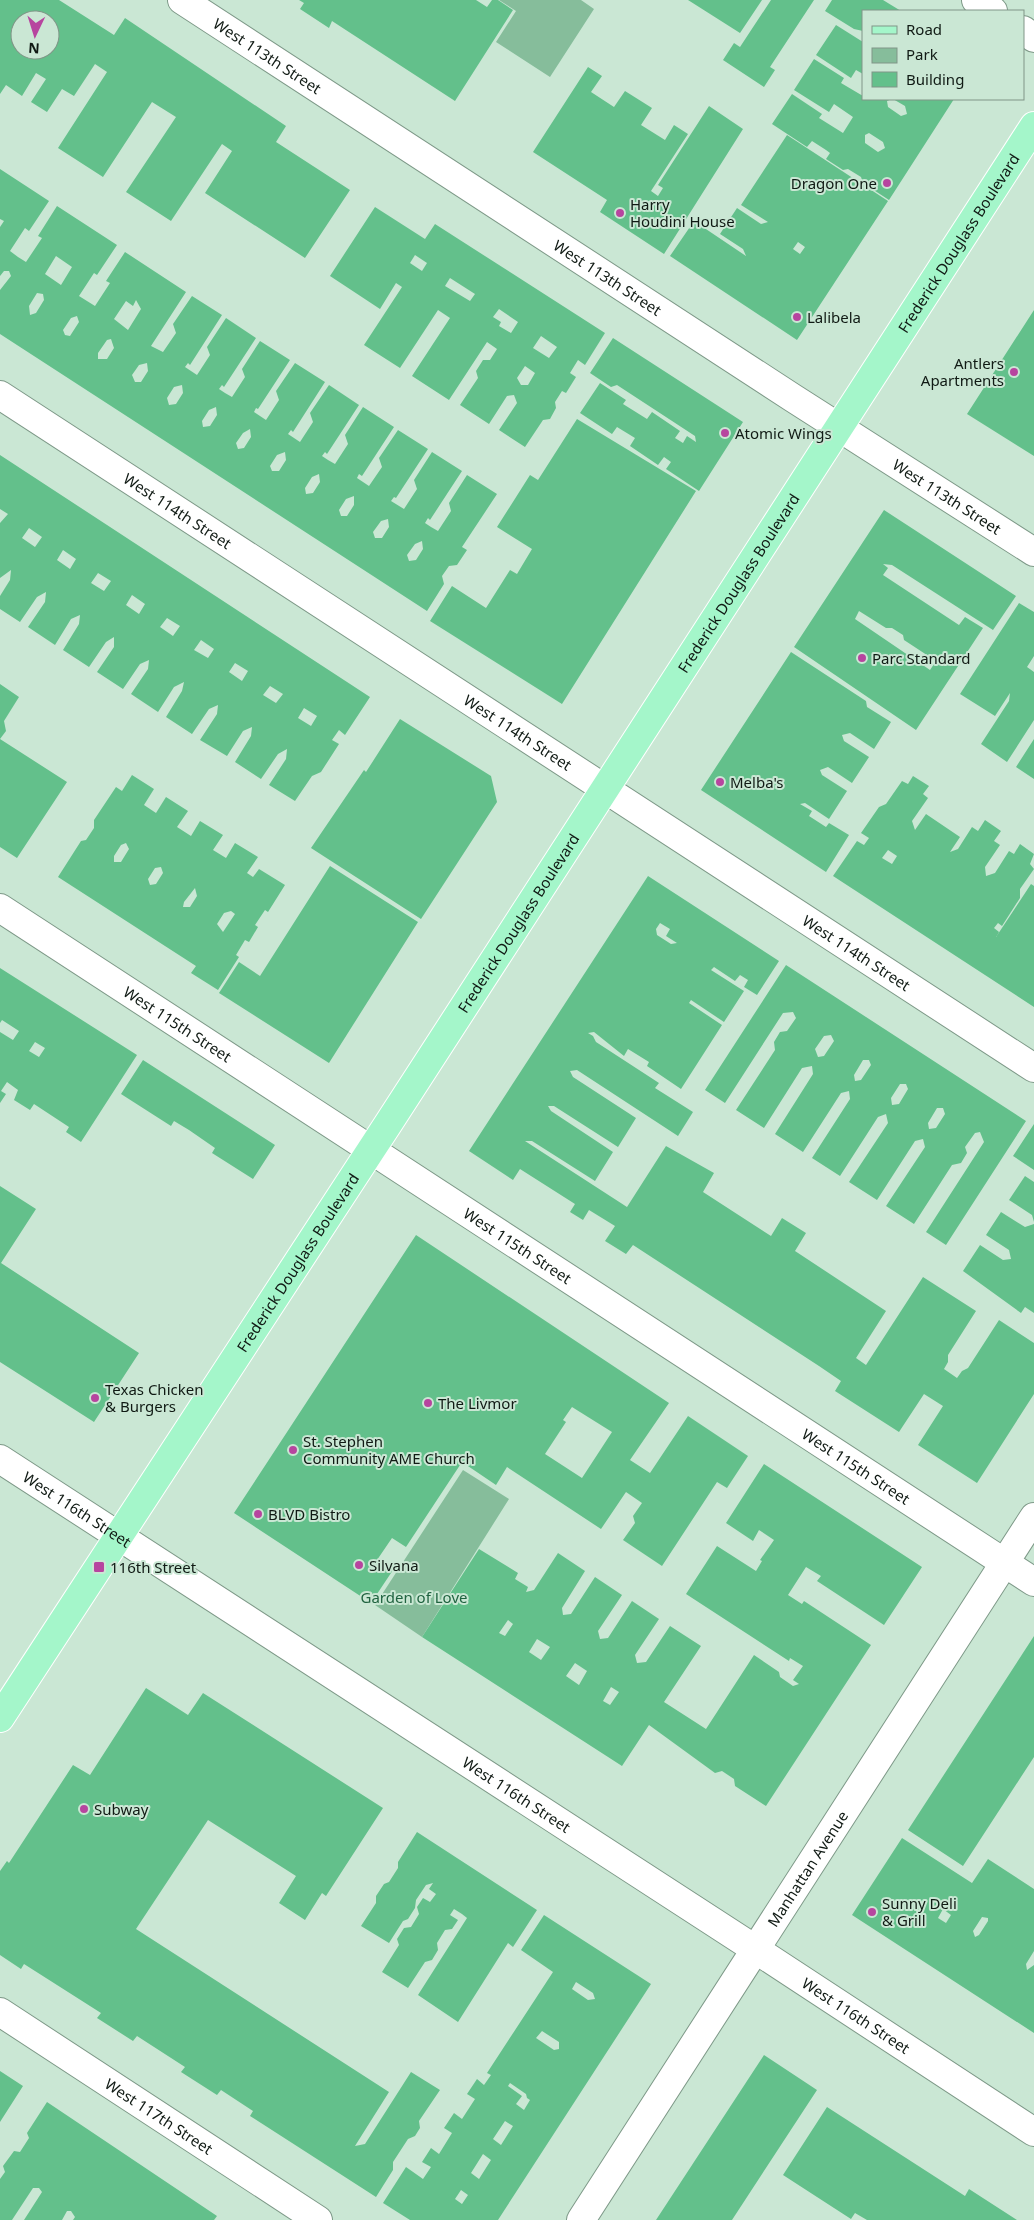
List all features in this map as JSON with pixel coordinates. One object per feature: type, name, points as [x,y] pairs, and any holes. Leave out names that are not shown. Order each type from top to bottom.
[{"type":"main road","name":"Frederick Douglass Boulevard","points":[[0,1718],[371,1150],[1034,126]]},
{"type":"street","name":"West 113th Street","points":[[182,0],[838,428],[1034,552]]},
{"type":"street","points":[[976,0],[991,10]]},
{"type":"street","name":"West 114th Street","points":[[0,395],[1034,1068]]},
{"type":"street","name":"West 115th Street","points":[[0,908],[1034,1582]]},
{"type":"street","name":"West 116th Street","points":[[0,1459],[756,1949],[1034,2132]]},
{"type":"street","name":"Manhattan Avenue","points":[[581,2220],[1034,1517]]},
{"type":"street","name":"West 117th Street","points":[[0,2012],[318,2220]]},
{"type":"green space","points":[[499,0],[581,0],[594,9],[550,77],[496,42],[516,11]]},
{"type":"green space","name":"Garden of Love","points":[[463,1470],[509,1499],[422,1637],[375,1605]]},
{"type":"building","points":[[0,0],[59,0],[114,35],[125,18],[286,126],[276,142],[350,190],[305,258],[205,193],[232,151],[222,144],[171,221],[126,192],[176,117],[152,102],[103,177],[58,148],[107,72],[95,64],[74,96],[62,89],[47,112],[31,102],[46,79],[36,73],[22,96],[6,85],[0,94]]},
{"type":"building","points":[[299,0],[476,0],[487,7],[492,0],[498,0],[513,10],[455,101],[332,21],[329,28],[300,9],[304,3]]},
{"type":"building","points":[[688,0],[762,0],[740,33]]},
{"type":"building","points":[[771,0],[814,0],[770,67],[775,70],[764,87],[723,60],[734,43],[740,47]]},
{"type":"building","points":[[832,0],[883,0],[899,10],[862,10],[862,31],[854,29],[825,11]]},
{"type":"building","points":[[836,25],[862,41],[862,73],[856,70],[851,78],[816,55]]},
{"type":"building","points":[[814,59],[844,78],[841,83],[862,95],[862,100],[890,100],[887,101],[888,107],[901,116],[907,114],[905,106],[895,100],[953,100],[889,200],[863,183],[861,177],[848,169],[843,170],[826,159],[830,153],[826,150],[812,141],[807,147],[772,124],[792,94],[822,114],[819,118],[843,133],[853,117],[834,104],[829,112],[794,90]],"holes":[[[869,133],[883,142],[885,148],[878,152],[865,143],[865,135]]]},
{"type":"building","points":[[588,67],[602,76],[591,92],[614,107],[625,91],[652,108],[641,125],[665,140],[674,125],[688,134],[651,191],[658,196],[663,188],[658,185],[709,106],[743,129],[664,254],[600,212],[607,200],[533,152]]},
{"type":"building","points":[[787,135],[888,201],[797,340],[670,256],[694,221],[746,256],[743,249],[720,234],[737,208],[761,224],[768,222],[741,205]],"holes":[[[798,242],[805,247],[800,254],[793,249]]]},
{"type":"building","points":[[0,169],[49,201],[29,231],[25,228],[10,251],[18,257],[26,262],[42,238],[38,236],[57,206],[117,245],[97,275],[94,273],[79,296],[95,306],[110,283],[106,281],[125,252],[186,292],[151,346],[163,352],[176,333],[173,324],[192,296],[222,315],[190,365],[188,363],[185,367],[197,375],[210,355],[207,347],[226,318],[256,338],[224,387],[222,385],[219,389],[232,397],[245,377],[242,369],[260,341],[290,360],[258,409],[256,408],[254,412],[266,420],[279,400],[276,391],[295,363],[325,382],[293,432],[291,430],[288,434],[300,442],[313,422],[310,413],[329,385],[359,405],[327,454],[325,452],[322,456],[335,464],[348,444],[345,435],[363,407],[394,427],[362,476],[359,474],[357,478],[369,486],[382,467],[379,458],[398,430],[428,449],[396,498],[394,497],[391,501],[404,509],[417,489],[414,480],[432,452],[462,471],[430,520],[428,518],[425,523],[438,531],[451,511],[449,503],[467,475],[497,494],[462,547],[467,550],[457,565],[449,566],[442,576],[444,584],[427,611],[0,334],[0,290],[11,276],[9,271],[4,271],[0,276],[0,227],[4,221],[0,219]],"holes":[[[56,256],[72,267],[61,285],[45,274]],[[37,293],[43,294],[44,300],[36,313],[30,315],[29,306]],[[136,300],[141,309],[128,330],[114,319],[126,301],[133,306]],[[77,316],[79,322],[70,336],[65,335],[63,330],[71,318]],[[111,339],[114,348],[107,359],[98,359],[98,353],[107,340]],[[147,363],[148,371],[141,382],[135,382],[132,375],[139,365]],[[182,385],[183,393],[176,404],[169,405],[167,398],[174,387]],[[216,407],[217,415],[210,426],[203,427],[202,421],[209,410]],[[250,429],[251,437],[244,448],[238,449],[236,443],[243,433]],[[285,452],[286,460],[279,471],[272,471],[270,466],[277,455]],[[319,474],[320,482],[313,493],[306,494],[305,488],[312,477]],[[354,496],[354,505],[347,516],[341,516],[339,510],[346,499]],[[388,519],[389,527],[382,538],[375,538],[373,532],[381,521]],[[422,541],[423,549],[416,560],[409,561],[407,555],[415,544]]]},
{"type":"building","points":[[375,207],[425,239],[435,224],[605,333],[585,365],[578,360],[570,373],[576,377],[566,393],[562,391],[555,402],[556,408],[550,419],[543,420],[525,447],[499,430],[517,403],[514,395],[507,396],[489,424],[460,405],[478,378],[476,371],[483,360],[490,360],[497,349],[487,342],[449,400],[412,376],[450,318],[438,310],[400,368],[364,345],[402,287],[396,283],[380,309],[330,276]],"holes":[[[415,255],[427,263],[422,271],[410,263]],[[450,278],[475,294],[470,301],[445,286]],[[499,309],[518,322],[511,333],[499,326],[501,322],[493,317]],[[541,336],[557,347],[549,358],[533,348]],[[525,366],[535,373],[528,385],[521,385],[517,378]]]},
{"type":"building","name":"Antlers Apartments","points":[[1034,310],[1034,456],[967,414]]},
{"type":"building","points":[[613,338],[743,422],[699,491],[666,469],[671,462],[664,457],[658,465],[630,446],[635,438],[617,427],[612,434],[580,413],[600,383],[626,400],[623,404],[647,419],[652,412],[680,431],[675,438],[683,443],[687,436],[696,442],[695,436],[617,385],[611,387],[590,373]]},
{"type":"building","points":[[577,419],[696,491],[562,704],[430,621],[452,586],[486,608],[510,570],[517,574],[532,549],[497,527],[530,475],[538,480]]},
{"type":"building","points":[[0,455],[370,697],[345,735],[339,730],[332,740],[339,744],[321,772],[312,776],[295,801],[269,785],[286,759],[287,749],[278,754],[261,779],[235,762],[251,736],[252,727],[243,731],[227,756],[200,740],[217,714],[218,705],[209,709],[192,734],[166,717],[182,691],[184,682],[174,687],[158,712],[131,694],[148,669],[149,660],[140,664],[123,689],[97,672],[114,647],[114,637],[106,642],[89,667],[63,650],[79,624],[80,615],[71,619],[55,645],[28,627],[45,602],[46,592],[37,597],[20,622],[0,609],[0,596],[10,580],[11,570],[0,578],[0,523],[8,514],[0,509]],"holes":[[[29,528],[42,537],[35,547],[22,538]],[[63,550],[76,559],[70,569],[57,560]],[[98,573],[111,581],[104,591],[91,583]],[[132,595],[145,604],[139,614],[126,605]],[[167,618],[180,626],[173,636],[160,627]],[[201,640],[214,649],[208,658],[194,650]],[[235,663],[248,671],[242,681],[229,672]],[[270,686],[283,694],[276,703],[263,695]],[[304,708],[317,716],[311,726],[298,718]]]},
{"type":"building","points":[[884,510],[1016,596],[993,630],[892,565],[883,564],[888,568],[883,575],[959,625],[965,617],[983,628],[916,730],[794,647]],"holes":[[[859,611],[886,628],[892,628],[903,635],[904,640],[936,661],[930,670],[855,619]]]},
{"type":"building","points":[[1019,603],[1034,612],[1034,656],[1027,667],[1034,672],[1034,720],[1007,762],[981,744],[1009,701],[1010,693],[995,716],[960,694]]},
{"type":"building","points":[[791,652],[866,701],[867,707],[891,722],[874,749],[850,733],[842,735],[844,741],[869,757],[852,783],[828,767],[820,770],[822,775],[847,791],[829,819],[805,803],[800,804],[812,811],[809,816],[826,827],[829,823],[849,835],[826,872],[701,790]]},
{"type":"building","points":[[0,684],[19,697],[4,721],[6,731],[0,739]]},
{"type":"building","points":[[400,719],[491,776],[497,802],[421,919],[311,848],[364,770],[366,772]]},
{"type":"building","points":[[0,739],[67,782],[17,858],[0,847]]},
{"type":"building","points":[[1034,739],[1034,779],[1016,767]]},
{"type":"building","points":[[132,775],[154,789],[144,805],[156,813],[166,797],[188,811],[177,827],[191,836],[200,821],[223,835],[213,850],[226,858],[235,843],[258,857],[247,873],[253,877],[259,869],[285,885],[268,912],[265,910],[255,925],[258,927],[249,942],[245,940],[236,955],[239,957],[218,990],[191,973],[196,966],[58,877],[81,841],[86,840],[94,828],[94,820],[116,787],[122,791]],"holes":[[[126,843],[129,849],[121,862],[114,862],[114,856],[121,845]],[[161,867],[163,873],[156,884],[150,885],[148,879],[155,868]],[[195,888],[197,896],[190,907],[183,907],[184,902]],[[231,911],[235,914],[223,932],[217,924],[224,913]]]},
{"type":"building","points":[[913,776],[929,786],[923,794],[928,798],[912,821],[915,830],[926,814],[960,837],[950,852],[958,849],[972,827],[978,831],[985,820],[1001,831],[994,841],[1000,845],[985,867],[986,876],[995,873],[1009,851],[1014,854],[1020,844],[1034,854],[1030,864],[1034,869],[1020,889],[1020,898],[1002,926],[998,923],[994,928],[999,932],[996,937],[1031,884],[1034,886],[1034,1007],[833,876],[857,841],[864,845],[869,838],[861,833],[879,807],[886,804],[902,781],[908,784]],"holes":[[[888,850],[897,856],[892,864],[882,858]]]},
{"type":"building","points":[[330,866],[418,922],[329,1063],[219,993],[239,962],[260,976]]},
{"type":"building","points":[[648,876],[779,961],[757,995],[744,987],[748,980],[740,975],[735,981],[714,967],[711,970],[744,991],[724,1022],[691,1000],[689,1003],[722,1025],[681,1089],[647,1066],[649,1062],[628,1049],[624,1056],[594,1032],[588,1033],[593,1036],[596,1042],[659,1083],[655,1088],[693,1112],[678,1136],[577,1070],[570,1071],[573,1077],[636,1118],[618,1147],[554,1106],[548,1106],[551,1111],[613,1152],[595,1181],[532,1141],[525,1141],[627,1207],[666,1146],[714,1173],[703,1192],[771,1236],[782,1218],[806,1233],[795,1251],[886,1311],[856,1358],[866,1365],[923,1277],[976,1311],[948,1355],[948,1362],[944,1369],[957,1378],[962,1371],[968,1368],[999,1320],[1034,1343],[1034,1394],[977,1483],[918,1445],[943,1406],[924,1394],[899,1432],[835,1391],[841,1381],[633,1245],[626,1254],[605,1241],[615,1226],[589,1210],[583,1220],[570,1212],[575,1204],[520,1169],[513,1180],[469,1151]],"holes":[[[660,923],[670,929],[666,936],[677,943],[671,944],[657,935],[656,929]]]},
{"type":"building","points":[[786,965],[1026,1121],[946,1245],[926,1232],[984,1142],[980,1132],[975,1133],[965,1147],[967,1153],[961,1163],[952,1165],[914,1224],[886,1206],[925,1147],[923,1139],[915,1141],[877,1200],[849,1182],[888,1123],[886,1114],[878,1117],[840,1176],[812,1158],[850,1099],[849,1091],[841,1093],[803,1152],[775,1134],[813,1074],[812,1066],[802,1068],[764,1128],[736,1110],[775,1050],[774,1042],[780,1032],[787,1031],[796,1018],[793,1012],[783,1013],[725,1103],[705,1090]],"holes":[[[831,1035],[834,1041],[824,1056],[818,1057],[815,1049],[824,1036]],[[863,1060],[869,1060],[871,1065],[861,1080],[855,1081],[854,1075]],[[900,1084],[906,1084],[908,1089],[899,1104],[892,1105],[891,1098]],[[937,1108],[943,1108],[945,1114],[936,1128],[929,1129],[928,1123]]]},
{"type":"building","points":[[0,968],[137,1055],[81,1142],[66,1132],[69,1127],[34,1104],[30,1110],[14,1100],[18,1090],[7,1082],[1,1091],[6,1094],[0,1103],[0,1032],[13,1040],[19,1031],[2,1020],[0,1023]],"holes":[[[35,1042],[45,1048],[39,1057],[29,1051]]]},
{"type":"building","points":[[143,1060],[275,1145],[253,1179],[212,1153],[215,1148],[189,1130],[174,1121],[171,1126],[121,1094]]},
{"type":"building","points":[[1034,1124],[1034,1170],[1013,1156]]},
{"type":"building","points":[[1025,1176],[1034,1182],[1034,1222],[1032,1215],[1009,1200]]},
{"type":"building","points":[[0,1186],[36,1209],[1,1263],[139,1353],[94,1422],[0,1362]]},
{"type":"building","points":[[1001,1212],[1025,1227],[1034,1224],[1034,1313],[1025,1307],[1021,1313],[963,1271],[980,1245],[1003,1260],[1011,1259],[1009,1250],[986,1235]]},
{"type":"building","name":"The Livmor","points":[[416,1235],[669,1403],[630,1460],[650,1473],[688,1416],[748,1456],[727,1488],[717,1482],[662,1566],[623,1540],[635,1523],[633,1516],[642,1503],[626,1492],[601,1529],[507,1467],[496,1485],[462,1462],[406,1547],[392,1538],[377,1560],[393,1570],[371,1603],[234,1513]],"holes":[[[572,1407],[612,1432],[582,1478],[545,1454],[566,1422],[563,1420]]]},
{"type":"building","points":[[764,1464],[922,1567],[884,1625],[817,1581],[821,1576],[806,1567],[788,1595],[802,1604],[804,1601],[871,1645],[766,1806],[735,1786],[734,1779],[722,1771],[715,1773],[649,1725],[622,1766],[422,1637],[479,1549],[518,1573],[515,1579],[528,1587],[526,1592],[534,1590],[558,1553],[585,1571],[562,1608],[563,1615],[571,1614],[595,1577],[622,1595],[598,1631],[600,1639],[608,1638],[632,1601],[659,1619],[635,1655],[637,1663],[646,1662],[670,1626],[701,1646],[664,1702],[706,1729],[754,1655],[779,1672],[780,1677],[793,1686],[799,1684],[793,1680],[803,1666],[790,1658],[789,1661],[686,1594],[717,1546],[756,1571],[762,1561],[760,1560],[774,1540],[759,1530],[753,1541],[726,1523]],"holes":[[[508,1620],[513,1624],[505,1636],[499,1633]],[[537,1639],[550,1647],[541,1660],[529,1652]],[[575,1663],[587,1671],[579,1685],[566,1676]],[[611,1687],[619,1692],[610,1705],[603,1701]]]},
{"type":"building","points":[[1034,1636],[1034,1757],[963,1866],[908,1830]]},
{"type":"building","points":[[146,1688],[188,1715],[203,1693],[383,1808],[326,1896],[322,1893],[305,1920],[279,1903],[296,1876],[208,1820],[136,1929],[389,2092],[355,2146],[365,2144],[411,2072],[440,2090],[419,2121],[420,2128],[415,2136],[408,2139],[393,2162],[393,2170],[376,2197],[250,2116],[253,2111],[221,2090],[217,2095],[181,2072],[185,2067],[137,2036],[133,2041],[97,2018],[101,2013],[24,1964],[21,1969],[0,1955],[0,1871],[7,1861],[9,1863],[73,1765],[90,1775]]},
{"type":"building","points":[[417,1832],[537,1910],[513,1947],[508,1943],[458,2022],[418,1995],[467,1918],[462,1914],[454,1909],[450,1915],[458,1920],[452,1929],[445,1930],[437,1943],[438,1950],[432,1960],[425,1962],[408,1988],[382,1972],[399,1945],[397,1939],[404,1928],[411,1927],[419,1914],[417,1907],[423,1898],[430,1902],[436,1894],[429,1889],[433,1883],[426,1885],[416,1900],[415,1908],[408,1919],[403,1921],[389,1943],[361,1926],[376,1903],[376,1896],[384,1884],[389,1882],[398,1868],[398,1862]]},
{"type":"building","points":[[902,1838],[972,1883],[988,1859],[1034,1889],[1034,1951],[1026,1964],[1027,1970],[1034,1965],[1034,2033],[852,1915]],"holes":[[[943,1909],[951,1915],[946,1923],[938,1918]],[[982,1917],[988,1918],[988,1921],[979,1935],[975,1937],[973,1931]]]},
{"type":"building","points":[[544,1915],[651,1984],[498,2220],[410,2220],[383,2203],[406,2167],[423,2179],[431,2167],[422,2162],[431,2148],[439,2154],[452,2133],[444,2128],[454,2113],[462,2119],[475,2099],[467,2094],[477,2079],[484,2085],[491,2075],[487,2073],[553,1972],[521,1950]],"holes":[[[576,1982],[593,1993],[595,1999],[588,2000],[572,1989]],[[542,2031],[559,2042],[559,2049],[554,2050],[536,2038]],[[510,2083],[526,2094],[530,2100],[524,2110],[516,2104],[522,2096],[508,2086]],[[505,2121],[513,2126],[501,2145],[493,2139]],[[483,2154],[491,2160],[479,2179],[471,2173]],[[461,2190],[468,2195],[462,2204],[455,2199]]]},
{"type":"building","points":[[764,2055],[817,2090],[732,2220],[656,2220]]},
{"type":"building","points":[[0,2071],[23,2086],[0,2122]]},
{"type":"building","points":[[47,2102],[217,2216],[214,2220],[73,2220],[75,2217],[71,2211],[67,2211],[62,2220],[24,2220],[42,2192],[39,2188],[33,2188],[12,2220],[0,2220],[0,2179],[5,2172],[3,2166],[14,2151],[20,2152],[29,2138],[27,2133]]},
{"type":"building","points":[[827,2107],[965,2196],[969,2189],[1017,2220],[867,2220],[855,2213],[851,2219],[783,2175]]},
{"type":"place","name":"Dragon One","points":[[887,183]]},
{"type":"place","name":"Harry Houdini House","points":[[620,213]]},
{"type":"place","name":"Lalibela","points":[[797,317]]},
{"type":"place","name":"Antlers Apartments","points":[[1014,372]]},
{"type":"place","name":"Atomic Wings","points":[[725,433]]},
{"type":"place","name":"Parc Standard","points":[[862,658]]},
{"type":"place","name":"Melba's","points":[[720,782]]},
{"type":"place","name":"Texas Chicken & Burgers","points":[[95,1398]]},
{"type":"place","name":"The Livmor","points":[[428,1403]]},
{"type":"place","name":"St. Stephen Community AME Church","points":[[293,1450]]},
{"type":"place","name":"BLVD Bistro","points":[[258,1514]]},
{"type":"place","name":"Silvana","points":[[359,1565]]},
{"type":"place","name":"116th Street","points":[[99,1567]]},
{"type":"place","name":"Subway","points":[[84,1809]]},
{"type":"place","name":"Sunny Deli & Grill","points":[[872,1912]]}]
